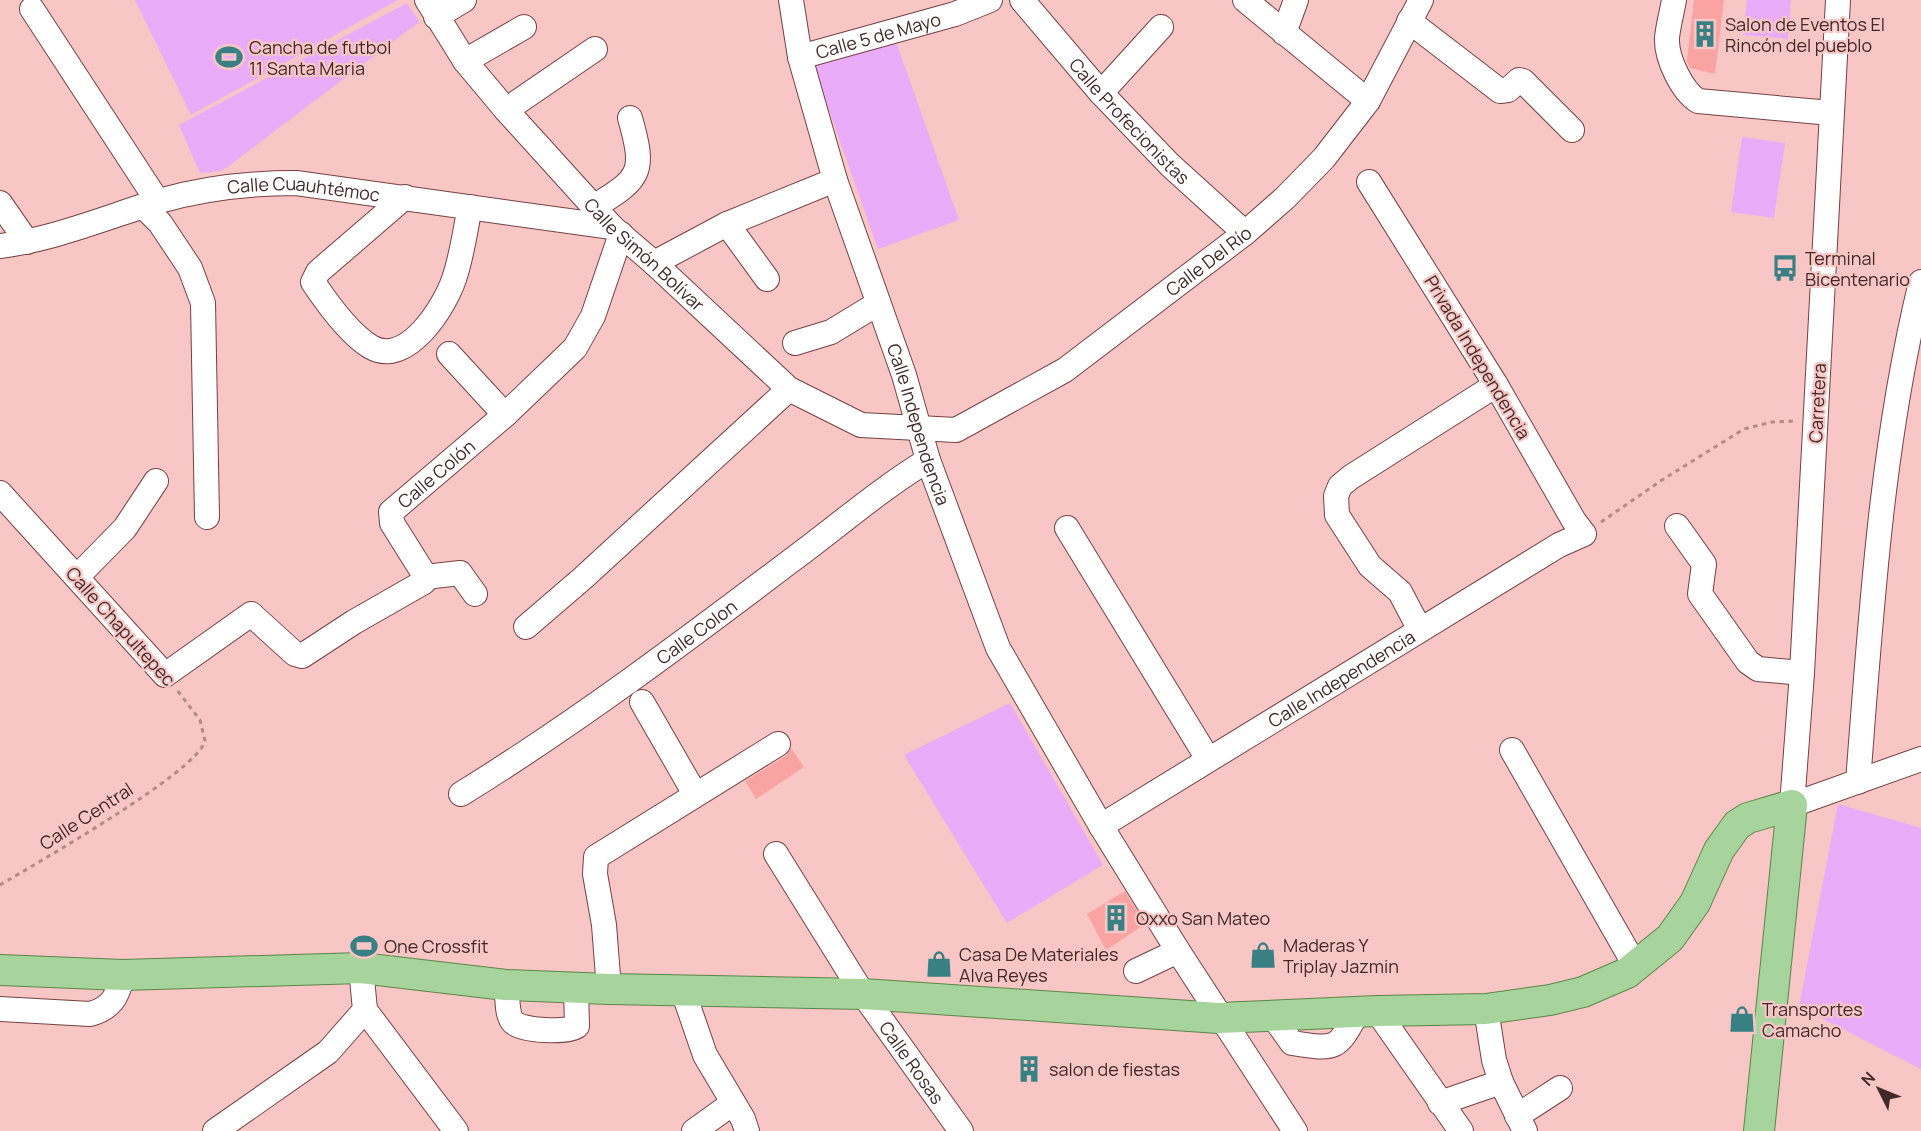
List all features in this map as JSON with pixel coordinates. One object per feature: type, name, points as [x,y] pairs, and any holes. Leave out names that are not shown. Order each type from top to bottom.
[{"type":"main road","points":[[0,970],[123,975],[361,968],[507,985],[863,994],[1219,1018],[1367,1011],[1486,1009],[1550,1000],[1583,992],[1636,967],[1670,938],[1695,903],[1719,850],[1737,825],[1748,818],[1792,805],[1759,1131]]},
{"type":"street","points":[[432,8],[464,0]]},
{"type":"street","name":"Calle Independencia","points":[[791,0],[800,57],[835,180],[904,375],[928,460],[998,648],[1101,826],[1219,1018],[1295,1131]]},
{"type":"street","name":"Calle 5 de Mayo","points":[[800,57],[955,14],[990,0]]},
{"type":"street","name":"Calle Profecionistas","points":[[1022,0],[1101,93],[1170,165],[1245,233]]},
{"type":"street","points":[[1245,0],[1368,101]]},
{"type":"street","points":[[1284,33],[1296,0]]},
{"type":"street","name":"Calle Del Río","points":[[920,430],[956,430],[1065,370],[1245,233],[1324,158],[1368,101],[1421,0]]},
{"type":"street","points":[[1674,0],[1667,39],[1669,54],[1689,95],[1698,101],[1832,113]]},
{"type":"street","name":"Carretera","points":[[1792,805],[1802,673],[1838,0]]},
{"type":"street","name":"Calle Simón Bolívar","points":[[432,8],[465,61],[506,110],[616,230],[789,389],[861,425],[920,430]]},
{"type":"street","points":[[32,9],[152,205],[160,223],[190,268],[202,303],[207,517]]},
{"type":"street","points":[[1409,21],[1500,91],[1508,90],[1519,80],[1523,81],[1572,130]]},
{"type":"street","points":[[465,61],[524,27]]},
{"type":"street","points":[[1101,93],[1161,27]]},
{"type":"street","points":[[506,110],[595,49]]},
{"type":"street","points":[[595,206],[626,186],[636,174],[639,149],[630,118]]},
{"type":"street","points":[[654,263],[727,224],[835,180]]},
{"type":"street","name":"Privada Independencia","points":[[1369,182],[1496,385],[1574,521],[1584,534]]},
{"type":"street","name":"Calle Cuauhtémoc","points":[[0,246],[27,242],[152,205],[246,184],[296,183],[405,196],[616,230]]},
{"type":"street","points":[[405,196],[318,272],[313,282],[342,320],[371,347],[378,350],[388,351],[408,345],[420,336],[439,311],[454,279],[470,207]]},
{"type":"street","points":[[0,203],[27,242]]},
{"type":"street","points":[[727,224],[767,279]]},
{"type":"street","name":"Calle Colón","points":[[425,577],[392,523],[391,512],[505,415],[575,348],[593,316],[616,230]]},
{"type":"street","points":[[1858,782],[1872,597],[1895,400],[1921,284]]},
{"type":"street","points":[[795,343],[831,332],[877,304]]},
{"type":"street","points":[[449,354],[505,415]]},
{"type":"street","points":[[1420,630],[1400,592],[1370,566],[1337,515],[1336,496],[1340,486],[1351,477],[1496,385]]},
{"type":"street","points":[[526,627],[583,578],[789,389]]},
{"type":"street","name":"Calle Colon","points":[[461,794],[530,751],[793,560],[886,486],[928,460]]},
{"type":"street","points":[[77,576],[125,528],[156,481]]},
{"type":"street","name":"Calle Chapultepec","points":[[0,493],[165,675]]},
{"type":"street","points":[[1677,526],[1704,564],[1700,594],[1748,662],[1758,669],[1802,673]]},
{"type":"street","points":[[1067,528],[1208,759]]},
{"type":"street","name":"Calle Independencia","points":[[1101,826],[1559,545],[1584,534]]},
{"type":"street","points":[[165,675],[251,614],[295,654],[302,656],[354,622],[424,582],[425,577],[460,573],[475,594]]},
{"type":"street","points":[[642,702],[695,795]]},
{"type":"street","points":[[609,989],[604,925],[595,874],[596,857],[778,744]]},
{"type":"street","points":[[1512,750],[1636,967]]},
{"type":"street","points":[[1792,805],[1917,764]]},
{"type":"street","name":"Calle Rosas","points":[[776,854],[863,994],[953,1128]]},
{"type":"street","points":[[1136,971],[1178,951]]},
{"type":"street","points":[[361,968],[365,1011],[456,1131]]},
{"type":"street","points":[[0,1009],[96,1012],[113,1003],[123,975]]},
{"type":"street","points":[[507,985],[510,1018],[513,1023],[522,1028],[555,1030],[566,1030],[577,1026],[576,988]]},
{"type":"street","points":[[683,991],[705,1055],[747,1131]]},
{"type":"street","points":[[1486,1009],[1494,1060],[1501,1082],[1521,1123],[1560,1088]]},
{"type":"street","points":[[215,1131],[328,1052],[365,1011]]},
{"type":"street","points":[[1367,1011],[1461,1131]]},
{"type":"street","points":[[1440,1103],[1501,1082]]},
{"type":"street","points":[[694,1131],[733,1103]]},
{"type":"path","points":[[1584,534],[1662,480],[1744,429],[1772,422],[1816,420]]},
{"type":"path","name":"Calle Chapultepec","points":[[165,675],[193,710],[204,733],[204,747],[184,768]]},
{"type":"path","name":"Calle Central","points":[[0,885],[90,831],[184,768]]},
{"type":"shaded area","name":"Cancha de futbol 11 Santa Maria","points":[[135,0],[398,0],[191,115]]},
{"type":"shaded area","points":[[1747,0],[1791,0],[1788,39],[1743,35]]},
{"type":"shaded area","points":[[407,3],[419,22],[222,171],[200,173],[179,125]]},
{"type":"shaded area","points":[[893,33],[959,220],[878,249],[812,62]]},
{"type":"shaded area","points":[[1742,137],[1785,143],[1774,218],[1731,212]]},
{"type":"shaded area","points":[[1010,703],[1103,865],[1007,923],[904,755]]},
{"type":"shaded area","points":[[1838,804],[1921,828],[1921,1069],[1799,1007]]},
{"type":"building","name":"Salon de Eventos El Rincón del pueblo","points":[[1694,0],[1724,0],[1715,74],[1690,68],[1687,61]]},
{"type":"building","points":[[791,748],[804,767],[756,799],[745,781],[786,756]]},
{"type":"building","name":"Oxxo San Mateo","points":[[1125,891],[1145,924],[1106,950],[1087,914]]},
{"type":"place","name":"Salon de Eventos El Rincón del pueblo","points":[[1705,34]]},
{"type":"place","name":"Cancha de futbol 11 Santa Maria","points":[[229,57]]},
{"type":"place","name":"Terminal Bicentenario","points":[[1785,268]]},
{"type":"place","name":"Oxxo San Mateo","points":[[1116,918]]},
{"type":"place","name":"One Crossfit","points":[[364,946]]},
{"type":"place","name":"Maderas Y Triplay Jazmin","points":[[1263,955]]},
{"type":"place","name":"Casa De Materiales Alva Reyes","points":[[939,964]]},
{"type":"place","name":"Transportes Camacho","points":[[1742,1019]]},
{"type":"place","name":"salon de fiestas","points":[[1029,1069]]}]
